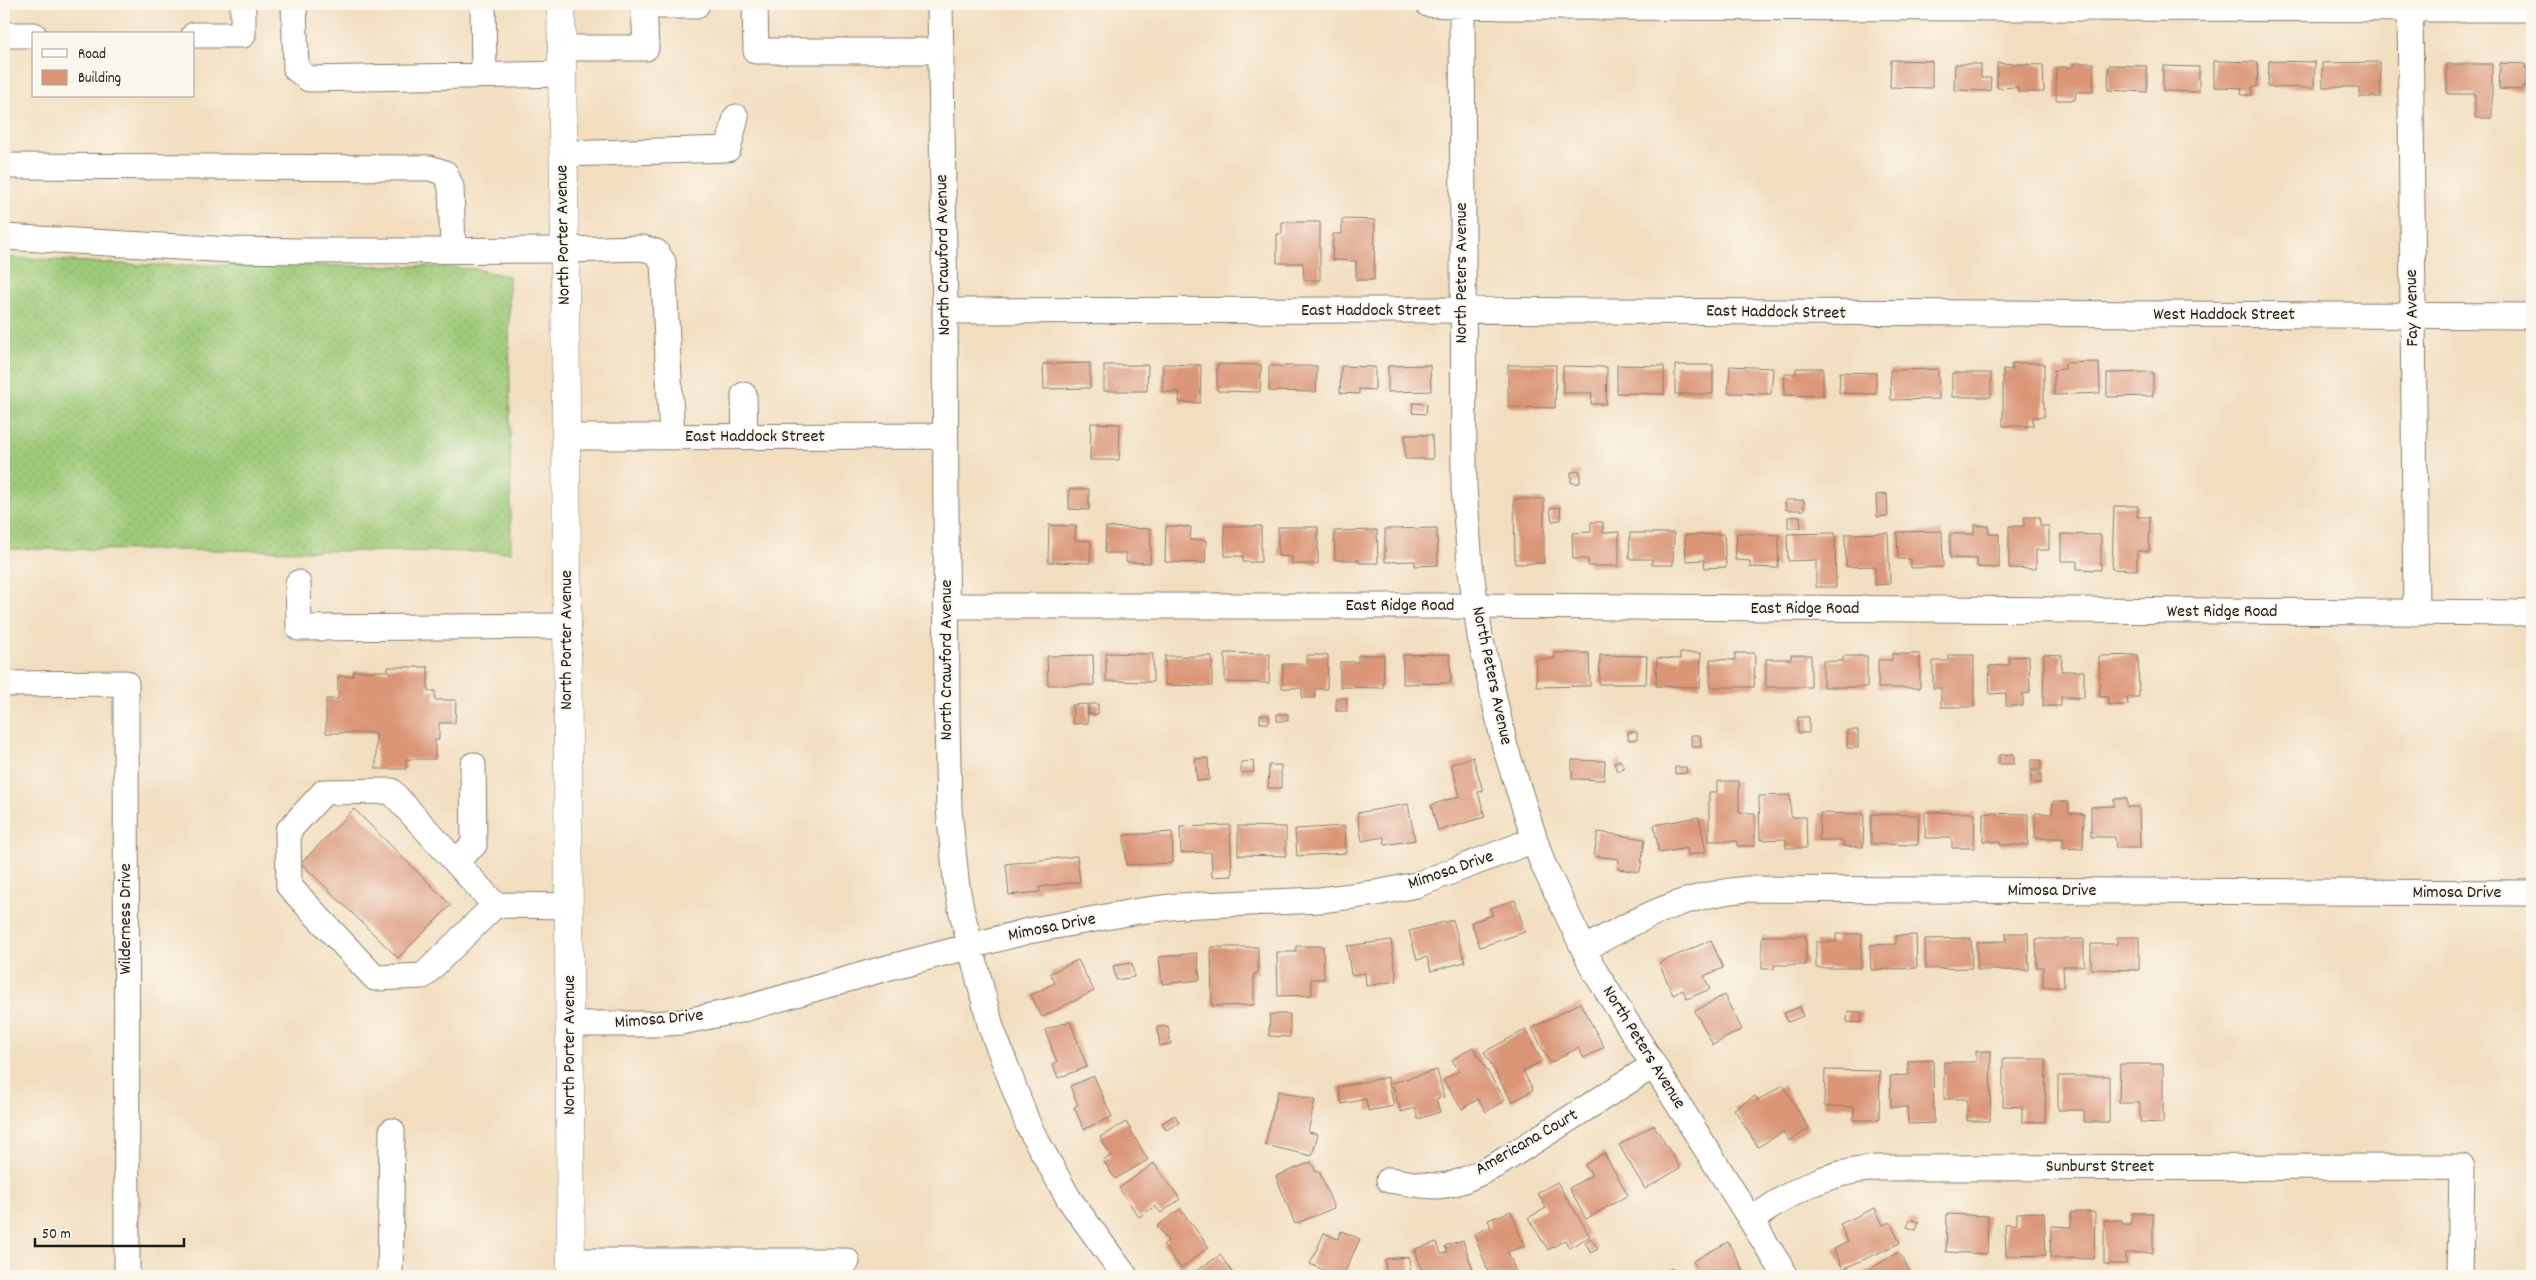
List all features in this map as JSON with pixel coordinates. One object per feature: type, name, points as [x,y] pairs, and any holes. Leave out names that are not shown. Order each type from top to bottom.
[{"type":"main road","name":"North Porter Avenue","points":[[561,4],[565,250],[571,1269]]},
{"type":"street","points":[[195,35],[243,34],[243,4]]},
{"type":"street","points":[[294,4],[296,69],[309,79],[484,74],[646,48],[644,6],[696,6],[696,4]]},
{"type":"street","points":[[482,4],[484,74]]},
{"type":"street","points":[[756,4],[756,51],[940,51]]},
{"type":"street","name":"North Crawford Avenue","points":[[940,4],[945,311],[947,720],[951,846],[961,909],[991,1028],[1029,1127],[1069,1200],[1125,1276]]},
{"type":"street","points":[[1428,4],[1918,7],[2410,6],[2532,9]]},
{"type":"street","name":"North Peters Avenue","points":[[1462,4],[1464,487],[1480,636],[1505,748],[1534,840],[1562,906],[1594,970],[1786,1276]]},
{"type":"street","name":"Fay Avenue","points":[[2410,6],[2416,613]]},
{"type":"street","points":[[4,35],[32,35]]},
{"type":"street","points":[[563,154],[728,149],[736,116]]},
{"type":"street","points":[[4,166],[430,168],[444,173],[451,187],[454,250]]},
{"type":"street","points":[[4,237],[231,250],[565,250],[643,248],[656,252],[663,262],[672,437]]},
{"type":"street","name":"East Haddock Street","points":[[945,311],[1462,311],[1917,314]]},
{"type":"street","name":"West Haddock Street","points":[[1917,314],[2532,316]]},
{"type":"street","points":[[744,395],[745,437]]},
{"type":"street","name":"East Haddock Street","points":[[566,437],[945,436]]},
{"type":"street","points":[[298,583],[299,628],[567,626]]},
{"type":"street","name":"East Ridge Road","points":[[947,606],[1476,606],[1912,610]]},
{"type":"street","name":"West Ridge Road","points":[[1912,610],[2532,613]]},
{"type":"street","name":"Wilderness Drive","points":[[4,684],[126,683],[127,1276]]},
{"type":"street","points":[[455,862],[474,845],[473,765]]},
{"type":"street","points":[[494,905],[391,791],[324,792],[288,831],[289,886],[375,978],[423,976],[494,905],[569,906]]},
{"type":"street","name":"Mimosa Drive","points":[[570,1024],[654,1024],[725,1013],[1028,931],[1179,906],[1320,900],[1376,893],[1416,885],[1534,840]]},
{"type":"street","name":"Mimosa Drive","points":[[1584,949],[1644,916],[1678,902],[1726,891],[2532,893]]},
{"type":"street","name":"Americana Court","points":[[1389,1180],[1435,1186],[1450,1184],[1472,1176],[1507,1158],[1654,1065]]},
{"type":"street","points":[[390,1276],[392,1131]]},
{"type":"street","name":"Sunburst Street","points":[[1751,1220],[1818,1179],[1851,1170],[1877,1168],[2462,1167],[2460,1276]]},
{"type":"street","points":[[571,1269],[847,1261]]},
{"type":"green space","points":[[4,257],[139,265],[419,266],[475,269],[509,276],[511,552],[4,549]]},
{"type":"building","points":[[1891,60],[1932,61],[1932,88],[1890,87]]},
{"type":"building","points":[[2214,61],[2258,62],[2257,87],[2252,87],[2252,95],[2241,95],[2242,88],[2214,87]]},
{"type":"building","points":[[2269,61],[2315,62],[2314,88],[2268,87]]},
{"type":"building","points":[[2380,62],[2381,97],[2359,97],[2359,87],[2323,87],[2322,63]]},
{"type":"building","points":[[1997,63],[2043,65],[2044,92],[2018,92],[2018,87],[1997,88]]},
{"type":"building","points":[[2074,63],[2094,63],[2093,92],[2076,92],[2075,100],[2056,100],[2056,67],[2073,67]]},
{"type":"building","points":[[2500,63],[2525,64],[2525,68],[2532,68],[2532,87],[2523,86],[2522,90],[2499,89]]},
{"type":"building","points":[[1955,64],[1981,64],[1981,78],[1991,78],[1990,91],[1954,90]]},
{"type":"building","points":[[2447,64],[2492,64],[2492,118],[2475,118],[2475,94],[2447,94]]},
{"type":"building","points":[[2109,65],[2147,66],[2147,92],[2108,90]]},
{"type":"building","points":[[2163,66],[2199,67],[2199,92],[2163,91]]},
{"type":"building","points":[[1342,219],[1375,220],[1374,280],[1356,280],[1356,261],[1332,260],[1333,234],[1342,234]]},
{"type":"building","points":[[1282,222],[1320,222],[1320,280],[1304,280],[1303,263],[1277,263],[1277,234],[1282,234]]},
{"type":"building","points":[[2099,362],[2100,393],[2054,395],[2054,370],[2065,369],[2065,363]]},
{"type":"building","points":[[1090,363],[1090,388],[1044,389],[1043,364]]},
{"type":"building","points":[[2012,363],[2044,363],[2044,417],[2033,417],[2033,426],[2003,426],[2003,369],[2012,370]]},
{"type":"building","points":[[1163,364],[1201,365],[1200,403],[1179,402],[1180,392],[1162,392]]},
{"type":"building","points":[[1217,364],[1261,365],[1260,392],[1217,391]]},
{"type":"building","points":[[1104,365],[1148,365],[1147,391],[1104,391]]},
{"type":"building","points":[[1430,365],[1431,391],[1388,392],[1388,366]]},
{"type":"building","points":[[1508,365],[1556,365],[1555,408],[1508,407]]},
{"type":"building","points":[[1617,365],[1664,366],[1664,394],[1617,393]]},
{"type":"building","points":[[1675,365],[1713,365],[1713,394],[1675,394]]},
{"type":"building","points":[[1269,366],[1317,366],[1316,392],[1269,391]]},
{"type":"building","points":[[1341,366],[1375,367],[1375,390],[1359,389],[1359,394],[1340,393]]},
{"type":"building","points":[[1563,366],[1607,367],[1606,404],[1591,404],[1592,393],[1563,393]]},
{"type":"building","points":[[1730,366],[1773,368],[1771,394],[1728,393]]},
{"type":"building","points":[[1796,368],[1823,368],[1823,396],[1784,395],[1785,374],[1796,374]]},
{"type":"building","points":[[1938,369],[1939,399],[1891,400],[1890,370]]},
{"type":"building","points":[[1840,372],[1876,373],[1876,394],[1839,393]]},
{"type":"building","points":[[2153,372],[2153,396],[2107,397],[2107,373]]},
{"type":"building","points":[[1952,373],[1991,373],[1991,397],[1952,397]]},
{"type":"building","points":[[1413,403],[1427,404],[1426,414],[1412,413]]},
{"type":"building","points":[[1091,423],[1120,424],[1119,460],[1090,460]]},
{"type":"building","points":[[1405,435],[1432,435],[1433,459],[1405,459]]},
{"type":"building","points":[[1580,471],[1580,483],[1571,483],[1571,472]]},
{"type":"building","points":[[1069,489],[1089,489],[1089,510],[1069,509]]},
{"type":"building","points":[[1887,494],[1888,516],[1877,517],[1876,495]]},
{"type":"building","points":[[1514,499],[1544,499],[1544,563],[1515,564]]},
{"type":"building","points":[[1785,500],[1804,500],[1804,510],[1786,510]]},
{"type":"building","points":[[2114,506],[2138,506],[2137,517],[2150,517],[2149,551],[2137,551],[2137,570],[2112,569]]},
{"type":"building","points":[[1560,507],[1561,520],[1552,521],[1550,508]]},
{"type":"building","points":[[1800,516],[1801,528],[1788,528],[1788,517]]},
{"type":"building","points":[[2024,517],[2040,517],[2040,526],[2049,526],[2049,550],[2036,550],[2036,569],[2009,568],[2009,526],[2024,526]]},
{"type":"building","points":[[1591,522],[1603,522],[1603,533],[1619,532],[1619,566],[1588,566],[1588,559],[1573,559],[1572,533],[1591,532]]},
{"type":"building","points":[[1049,525],[1076,526],[1075,540],[1091,541],[1090,563],[1048,562]]},
{"type":"building","points":[[1974,525],[1989,526],[1989,534],[1999,534],[1999,568],[1977,567],[1977,559],[1950,558],[1950,534],[1974,534]]},
{"type":"building","points":[[1166,526],[1191,527],[1190,540],[1206,540],[1205,563],[1165,562]]},
{"type":"building","points":[[1224,526],[1261,526],[1261,562],[1243,562],[1243,556],[1225,556]]},
{"type":"building","points":[[1106,527],[1151,529],[1150,563],[1126,562],[1126,553],[1105,553]]},
{"type":"building","points":[[1278,527],[1318,527],[1318,564],[1292,564],[1292,557],[1278,556]]},
{"type":"building","points":[[1437,528],[1438,565],[1415,566],[1415,561],[1385,562],[1385,529]]},
{"type":"building","points":[[1377,530],[1378,563],[1359,563],[1359,560],[1335,560],[1334,531]]},
{"type":"building","points":[[1942,531],[1943,567],[1911,568],[1911,559],[1898,559],[1897,532]]},
{"type":"building","points":[[1630,533],[1674,533],[1673,565],[1652,565],[1652,559],[1629,559]]},
{"type":"building","points":[[1737,533],[1779,535],[1778,568],[1750,567],[1750,561],[1735,560]]},
{"type":"building","points":[[1835,533],[1836,587],[1816,587],[1816,560],[1788,561],[1787,534]]},
{"type":"building","points":[[1888,533],[1890,584],[1875,585],[1875,566],[1846,567],[1845,534]]},
{"type":"building","points":[[1724,534],[1726,567],[1705,568],[1704,560],[1686,561],[1685,535]]},
{"type":"building","points":[[2061,534],[2101,535],[2101,570],[2077,569],[2077,561],[2061,561]]},
{"type":"building","points":[[1106,653],[1153,654],[1153,682],[1106,681]]},
{"type":"building","points":[[1225,653],[1270,654],[1269,683],[1225,682]]},
{"type":"building","points":[[1554,653],[1589,653],[1590,686],[1537,687],[1536,659],[1555,659]]},
{"type":"building","points":[[1680,653],[1701,653],[1700,687],[1656,686],[1657,658],[1680,659]]},
{"type":"building","points":[[1735,653],[1755,653],[1754,687],[1710,687],[1710,659],[1735,660]]},
{"type":"building","points":[[1450,654],[1451,683],[1403,684],[1403,655]]},
{"type":"building","points":[[1892,654],[1920,654],[1920,688],[1878,688],[1878,660],[1892,660]]},
{"type":"building","points":[[2044,654],[2062,655],[2061,671],[2084,671],[2084,698],[2061,697],[2061,706],[2043,706]]},
{"type":"building","points":[[1093,655],[1094,685],[1048,685],[1047,656]]},
{"type":"building","points":[[1307,655],[1328,655],[1327,689],[1315,689],[1315,698],[1302,698],[1302,688],[1282,688],[1283,664],[1307,664]]},
{"type":"building","points":[[1358,655],[1384,655],[1383,688],[1340,687],[1340,662],[1358,662]]},
{"type":"building","points":[[1600,655],[1647,656],[1646,684],[1599,684]]},
{"type":"building","points":[[1791,655],[1811,655],[1811,687],[1766,687],[1766,659],[1791,659]]},
{"type":"building","points":[[1949,655],[1974,655],[1974,707],[1941,707],[1941,688],[1933,688],[1933,661],[1949,661]]},
{"type":"building","points":[[2138,655],[2139,697],[2127,697],[2128,705],[2108,705],[2108,697],[2100,697],[2099,656]]},
{"type":"building","points":[[1165,656],[1212,656],[1212,686],[1165,685]]},
{"type":"building","points":[[1843,656],[1867,656],[1867,687],[1823,687],[1823,661],[1843,661]]},
{"type":"building","points":[[2029,656],[2030,693],[2023,694],[2023,706],[2006,706],[2006,693],[1990,694],[1989,666],[2009,665],[2009,657]]},
{"type":"building","points":[[388,667],[428,667],[428,691],[435,691],[435,700],[456,700],[455,723],[439,723],[439,740],[435,740],[435,759],[406,759],[406,769],[376,769],[376,733],[326,733],[326,699],[338,699],[338,676],[353,676],[353,671],[388,671]]},
{"type":"building","points":[[1336,698],[1347,698],[1347,711],[1336,711]]},
{"type":"building","points":[[1087,704],[1088,723],[1073,724],[1072,705]]},
{"type":"building","points":[[1089,704],[1098,704],[1098,714],[1089,714]]},
{"type":"building","points":[[1277,714],[1288,714],[1288,721],[1277,721]]},
{"type":"building","points":[[1260,715],[1269,715],[1269,723],[1260,723]]},
{"type":"building","points":[[1798,717],[1809,717],[1809,733],[1798,733]]},
{"type":"building","points":[[1847,730],[1858,730],[1858,748],[1847,748]]},
{"type":"building","points":[[1628,732],[1637,732],[1637,740],[1628,740]]},
{"type":"building","points":[[1691,735],[1700,735],[1701,747],[1691,747]]},
{"type":"building","points":[[2014,754],[2014,764],[1999,764],[1999,755]]},
{"type":"building","points":[[1473,757],[1483,791],[1478,792],[1485,817],[1438,831],[1431,805],[1460,796],[1451,764]]},
{"type":"building","points":[[1208,758],[1209,780],[1197,781],[1195,759]]},
{"type":"building","points":[[1572,760],[1605,761],[1604,780],[1572,779]]},
{"type":"building","points":[[1620,760],[1624,768],[1617,771],[1614,763]]},
{"type":"building","points":[[2031,760],[2041,760],[2041,770],[2031,770]]},
{"type":"building","points":[[1253,761],[1254,772],[1241,773],[1241,762]]},
{"type":"building","points":[[1269,765],[1281,765],[1281,788],[1268,788]]},
{"type":"building","points":[[1675,767],[1686,767],[1687,773],[1675,774]]},
{"type":"building","points":[[2031,772],[2041,772],[2041,783],[2031,783]]},
{"type":"building","points":[[1717,781],[1739,781],[1739,813],[1755,813],[1755,846],[1737,846],[1737,841],[1709,841],[1709,792],[1717,792]]},
{"type":"building","points":[[1790,795],[1791,817],[1806,817],[1807,848],[1786,848],[1786,839],[1760,840],[1759,796]]},
{"type":"building","points":[[2127,798],[2127,807],[2139,807],[2140,848],[2116,848],[2115,837],[2091,837],[2091,807],[2114,806],[2114,799]]},
{"type":"building","points":[[2053,801],[2069,802],[2069,813],[2084,814],[2083,849],[2063,848],[2063,838],[2035,838],[2035,813],[2052,814]]},
{"type":"building","points":[[1408,804],[1415,840],[1385,845],[1384,837],[1362,841],[1357,813]]},
{"type":"building","points":[[354,809],[451,905],[398,958],[301,863]]},
{"type":"building","points":[[1925,812],[1975,813],[1974,848],[1952,848],[1952,838],[1925,838]]},
{"type":"building","points":[[1820,813],[1864,814],[1863,847],[1843,846],[1843,840],[1819,840]]},
{"type":"building","points":[[1983,813],[2028,814],[2028,845],[2000,845],[2000,842],[1983,841]]},
{"type":"building","points":[[1871,814],[1919,815],[1918,845],[1871,844]]},
{"type":"building","points":[[1699,817],[1706,852],[1688,855],[1687,848],[1659,853],[1654,825]]},
{"type":"building","points":[[1230,825],[1232,876],[1212,877],[1211,852],[1181,853],[1180,827]]},
{"type":"building","points":[[1238,826],[1286,827],[1286,856],[1238,855]]},
{"type":"building","points":[[1345,826],[1346,853],[1297,856],[1295,829]]},
{"type":"building","points":[[1172,832],[1173,863],[1126,865],[1124,835]]},
{"type":"building","points":[[1598,832],[1645,839],[1640,872],[1618,869],[1619,859],[1594,856]]},
{"type":"building","points":[[1077,856],[1080,882],[1039,887],[1040,892],[1009,895],[1006,864]]},
{"type":"building","points":[[1515,900],[1525,932],[1480,947],[1471,922],[1493,915],[1490,908]]},
{"type":"building","points":[[1453,920],[1465,962],[1431,971],[1427,957],[1417,960],[1409,931]]},
{"type":"building","points":[[2006,933],[2028,933],[2029,970],[1977,970],[1977,942],[2006,941]]},
{"type":"building","points":[[1836,934],[1862,934],[1861,968],[1816,968],[1816,942],[1836,942]]},
{"type":"building","points":[[1916,935],[1917,968],[1871,970],[1870,945],[1896,944],[1896,936]]},
{"type":"building","points":[[1762,936],[1806,936],[1806,965],[1774,965],[1774,969],[1762,969]]},
{"type":"building","points":[[2117,937],[2139,937],[2139,970],[2091,969],[2091,944],[2117,944]]},
{"type":"building","points":[[1971,938],[1972,968],[1926,969],[1925,939]]},
{"type":"building","points":[[2036,939],[2084,939],[2084,966],[2063,966],[2064,987],[2043,987],[2043,967],[2037,967]]},
{"type":"building","points":[[1391,940],[1397,981],[1366,986],[1365,973],[1351,975],[1347,946]]},
{"type":"building","points":[[1711,940],[1723,968],[1704,976],[1710,989],[1687,999],[1683,990],[1673,995],[1659,963]]},
{"type":"building","points":[[1296,946],[1323,946],[1324,979],[1311,979],[1312,995],[1278,996],[1277,952],[1296,952]]},
{"type":"building","points":[[1211,947],[1258,947],[1258,973],[1254,974],[1254,1005],[1212,1006]]},
{"type":"building","points":[[1197,953],[1200,980],[1162,984],[1159,957]]},
{"type":"building","points":[[1078,960],[1094,991],[1042,1017],[1031,995],[1055,983],[1050,973]]},
{"type":"building","points":[[1132,963],[1134,977],[1116,980],[1113,966]]},
{"type":"building","points":[[1724,995],[1742,1029],[1713,1045],[1695,1011]]},
{"type":"building","points":[[1580,1003],[1604,1047],[1584,1058],[1578,1048],[1550,1063],[1532,1028]]},
{"type":"building","points":[[1800,1007],[1803,1016],[1788,1022],[1784,1013]]},
{"type":"building","points":[[1848,1011],[1862,1012],[1861,1023],[1847,1022]]},
{"type":"building","points":[[1270,1014],[1290,1014],[1290,1037],[1269,1036]]},
{"type":"building","points":[[1070,1021],[1087,1067],[1058,1078],[1053,1064],[1057,1062],[1045,1030]]},
{"type":"building","points":[[1168,1026],[1171,1044],[1160,1046],[1157,1027]]},
{"type":"building","points":[[1525,1030],[1542,1061],[1523,1071],[1533,1090],[1512,1102],[1484,1052]]},
{"type":"building","points":[[1473,1047],[1505,1100],[1486,1112],[1478,1099],[1462,1109],[1443,1080],[1459,1071],[1452,1060]]},
{"type":"building","points":[[1976,1051],[1991,1051],[1990,1121],[1967,1121],[1967,1099],[1944,1099],[1944,1062],[1976,1062]]},
{"type":"building","points":[[2003,1059],[2046,1059],[2045,1122],[2022,1122],[2022,1107],[2003,1106]]},
{"type":"building","points":[[1933,1060],[1934,1123],[1908,1124],[1907,1107],[1891,1107],[1890,1076],[1909,1075],[1908,1061]]},
{"type":"building","points":[[2120,1064],[2163,1064],[2163,1123],[2140,1122],[2140,1103],[2119,1103]]},
{"type":"building","points":[[1437,1070],[1444,1097],[1436,1099],[1440,1112],[1418,1119],[1415,1108],[1401,1112],[1392,1083]]},
{"type":"building","points":[[1825,1070],[1880,1071],[1879,1120],[1853,1120],[1854,1107],[1824,1106]]},
{"type":"building","points":[[1094,1076],[1112,1117],[1084,1129],[1074,1107],[1078,1105],[1070,1086]]},
{"type":"building","points":[[2058,1076],[2109,1076],[2109,1122],[2084,1122],[2084,1110],[2058,1110]]},
{"type":"building","points":[[1388,1077],[1394,1106],[1368,1111],[1366,1099],[1342,1104],[1338,1087]]},
{"type":"building","points":[[1783,1085],[1809,1129],[1789,1141],[1783,1132],[1758,1147],[1734,1109],[1755,1096],[1758,1101]]},
{"type":"building","points":[[1278,1091],[1315,1100],[1308,1132],[1318,1134],[1312,1156],[1265,1145]]},
{"type":"building","points":[[1175,1115],[1179,1123],[1166,1130],[1162,1123]]},
{"type":"building","points":[[1126,1122],[1148,1160],[1115,1179],[1103,1160],[1111,1156],[1100,1137]]},
{"type":"building","points":[[1654,1125],[1680,1168],[1645,1189],[1619,1145]]},
{"type":"building","points":[[1604,1153],[1628,1195],[1586,1219],[1569,1188],[1592,1175],[1585,1165]]},
{"type":"building","points":[[1311,1162],[1316,1172],[1319,1171],[1334,1208],[1295,1224],[1276,1176]]},
{"type":"building","points":[[1154,1163],[1180,1199],[1161,1213],[1155,1206],[1139,1217],[1119,1188]]},
{"type":"building","points":[[1557,1182],[1590,1236],[1569,1248],[1565,1240],[1548,1250],[1528,1218],[1546,1208],[1538,1193]]},
{"type":"building","points":[[1875,1208],[1883,1225],[1890,1222],[1900,1243],[1843,1269],[1834,1249],[1848,1242],[1840,1224]]},
{"type":"building","points":[[1180,1209],[1209,1247],[1181,1268],[1163,1245],[1168,1241],[1157,1226]]},
{"type":"building","points":[[1511,1211],[1524,1246],[1508,1252],[1517,1275],[1490,1276],[1474,1234],[1491,1227],[1488,1220]]},
{"type":"building","points":[[2044,1212],[2046,1255],[2006,1256],[2005,1224],[2017,1224],[2017,1213]]},
{"type":"building","points":[[2071,1212],[2095,1212],[2094,1259],[2050,1258],[2051,1226],[2071,1227]]},
{"type":"building","points":[[2131,1213],[2153,1213],[2153,1253],[2126,1253],[2126,1264],[2104,1264],[2104,1220],[2122,1220],[2122,1224],[2131,1224]]},
{"type":"building","points":[[1947,1214],[1988,1216],[1987,1254],[1946,1252]]},
{"type":"building","points":[[1910,1219],[1919,1222],[1916,1230],[1907,1227]]},
{"type":"building","points":[[1341,1231],[1360,1239],[1343,1276],[1337,1276],[1310,1264],[1324,1233],[1338,1239]]},
{"type":"building","points":[[1591,1238],[1598,1249],[1591,1253],[1585,1242]]},
{"type":"building","points":[[1463,1240],[1475,1276],[1424,1276],[1415,1249],[1437,1242],[1441,1254],[1448,1252],[1445,1246]]},
{"type":"building","points":[[1728,1242],[1746,1276],[1692,1276],[1699,1272],[1693,1261]]},
{"type":"building","points":[[1898,1252],[1913,1276],[1859,1276]]},
{"type":"building","points":[[1220,1255],[1235,1276],[1189,1276]]},
{"type":"building","points":[[1409,1257],[1411,1276],[1372,1276],[1386,1274],[1385,1259]]},
{"type":"building","points":[[1672,1268],[1677,1276],[1658,1276]]}]
